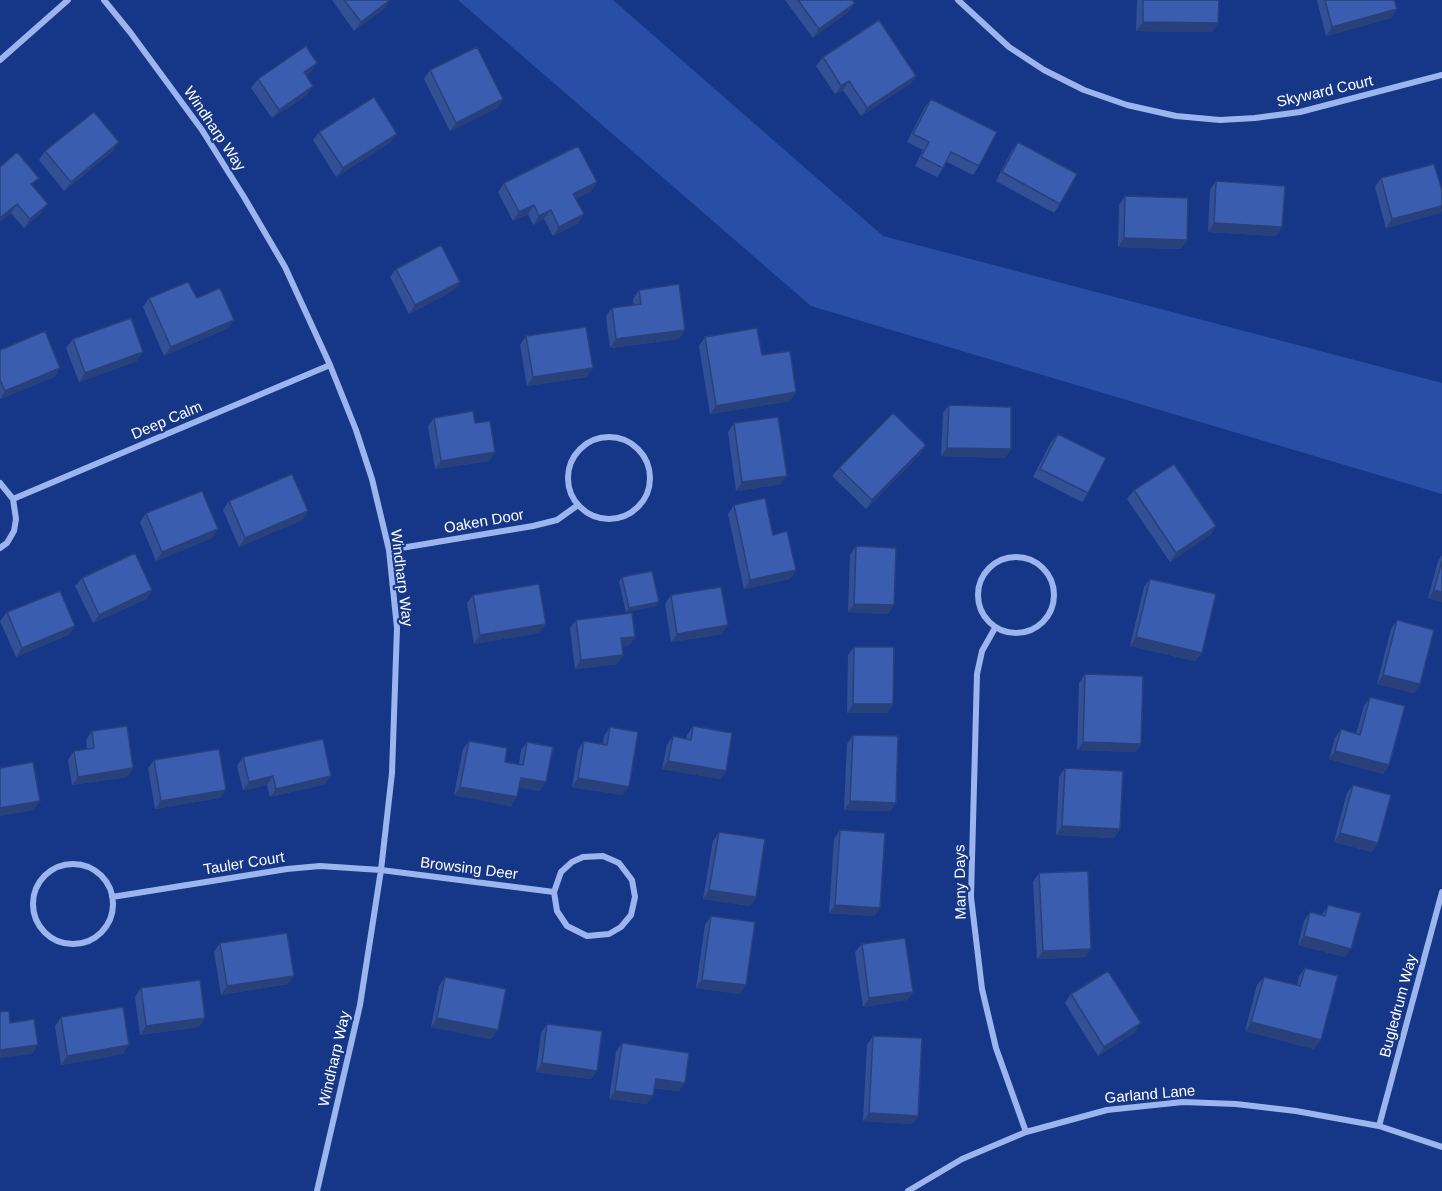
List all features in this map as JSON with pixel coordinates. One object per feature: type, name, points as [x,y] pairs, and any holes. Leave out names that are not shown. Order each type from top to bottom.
[{"type":"street","points":[[0,60],[68,0]]},
{"type":"street","name":"Windharp Way","points":[[104,0],[190,113],[244,197],[285,267],[330,365],[372,479],[389,550],[397,628],[392,773],[381,870],[360,1005],[317,1191]]},
{"type":"street","name":"Skyward Court","points":[[958,0],[1009,47],[1044,70],[1084,90],[1127,105],[1176,116],[1220,120],[1300,112],[1442,75]]},
{"type":"street","name":"Deep Calm","points":[[13,500],[330,365]]},
{"type":"street","points":[[614,437],[629,442],[642,452],[650,467],[650,485],[646,498],[639,507],[627,516],[610,520],[591,516],[578,504],[569,489],[568,475],[572,461],[582,447],[597,439],[614,437]]},
{"type":"street","points":[[0,483],[13,500],[16,519],[14,531],[7,543],[0,548]]},
{"type":"street","name":"Oaken Door","points":[[389,550],[533,526],[556,520],[578,504]]},
{"type":"street","points":[[1019,557],[1035,562],[1047,572],[1054,589],[1053,607],[1045,620],[1028,631],[1013,633],[995,628],[982,613],[977,593],[980,581],[987,569],[1001,560],[1019,557]]},
{"type":"street","name":"Many Days","points":[[995,628],[982,651],[977,674],[971,897],[982,989],[996,1048],[1026,1132]]},
{"type":"street","points":[[584,856],[603,856],[619,863],[632,880],[635,897],[631,915],[621,927],[609,934],[587,936],[567,926],[556,911],[554,892],[561,872],[572,862],[584,856]]},
{"type":"street","points":[[76,864],[92,869],[106,882],[112,897],[112,914],[107,926],[89,941],[74,944],[57,941],[39,926],[34,914],[33,901],[40,881],[47,873],[59,866],[76,864]]},
{"type":"street","name":"Tauler Court","points":[[112,897],[287,869],[320,866],[381,870]]},
{"type":"street","name":"Browsing Deer","points":[[381,870],[554,892]]},
{"type":"street","name":"Bugledrum Way","points":[[1379,1126],[1442,892]]},
{"type":"street","name":"Garland Lane","points":[[908,1191],[962,1159],[1026,1132],[1107,1110],[1183,1102],[1236,1104],[1296,1111],[1379,1126],[1442,1147]]},
{"type":"shaded area","points":[[458,0],[613,0],[883,236],[1442,383],[1442,494],[811,306]]},
{"type":"building","points":[[344,0],[390,0],[361,22]]},
{"type":"building","points":[[798,0],[852,0],[855,3],[819,29]]},
{"type":"building","points":[[1143,0],[1219,0],[1218,23],[1143,22]]},
{"type":"building","points":[[1325,0],[1394,0],[1397,9],[1332,27]]},
{"type":"building","points":[[879,20],[916,76],[867,108],[849,81],[841,86],[823,57]]},
{"type":"building","points":[[306,46],[317,63],[304,72],[313,86],[279,110],[258,79]]},
{"type":"building","points":[[477,47],[503,99],[456,123],[430,70]]},
{"type":"building","points":[[374,97],[397,134],[343,168],[319,132]]},
{"type":"building","points":[[931,99],[997,132],[979,166],[951,152],[943,168],[921,157],[929,142],[913,134]]},
{"type":"building","points":[[94,112],[119,142],[71,182],[45,151]]},
{"type":"building","points":[[1018,142],[1077,174],[1060,204],[1002,172]]},
{"type":"building","points":[[578,146],[597,182],[573,194],[584,214],[559,227],[551,210],[539,216],[534,205],[519,212],[504,183]]},
{"type":"building","points":[[17,152],[39,178],[31,184],[48,204],[30,219],[17,204],[0,218],[0,167]]},
{"type":"building","points":[[1434,164],[1442,190],[1442,206],[1392,219],[1381,178]]},
{"type":"building","points":[[1216,181],[1285,186],[1282,227],[1214,223]]},
{"type":"building","points":[[1125,196],[1188,198],[1187,240],[1124,238]]},
{"type":"building","points":[[441,245],[460,282],[415,305],[396,269]]},
{"type":"building","points":[[188,282],[197,298],[220,288],[234,320],[171,347],[149,298]]},
{"type":"building","points":[[679,284],[685,330],[616,339],[612,308],[641,304],[639,290]]},
{"type":"building","points":[[131,318],[143,352],[85,373],[73,339]]},
{"type":"building","points":[[586,327],[593,368],[533,377],[526,336]]},
{"type":"building","points":[[757,328],[762,355],[790,351],[796,392],[716,406],[705,337]]},
{"type":"building","points":[[45,331],[60,368],[5,391],[0,380],[0,350]]},
{"type":"building","points":[[949,405],[1011,407],[1011,449],[947,448]]},
{"type":"building","points":[[473,411],[475,423],[490,421],[495,452],[441,461],[434,418]]},
{"type":"building","points":[[893,413],[926,445],[872,500],[839,468]]},
{"type":"building","points":[[778,417],[787,476],[742,482],[734,423]]},
{"type":"building","points":[[1058,434],[1106,458],[1088,493],[1040,469]]},
{"type":"building","points":[[1174,464],[1216,526],[1176,553],[1134,490]]},
{"type":"building","points":[[292,474],[308,511],[245,538],[229,501]]},
{"type":"building","points":[[202,491],[218,529],[162,552],[146,513]]},
{"type":"building","points":[[765,498],[773,535],[787,531],[796,570],[750,580],[734,505]]},
{"type":"building","points":[[856,546],[896,548],[894,605],[854,604]]},
{"type":"building","points":[[135,553],[152,590],[99,615],[82,578]]},
{"type":"building","points":[[1442,561],[1442,592],[1434,590]]},
{"type":"building","points":[[652,571],[659,602],[629,608],[622,577]]},
{"type":"building","points":[[1150,579],[1216,594],[1202,653],[1136,637]]},
{"type":"building","points":[[539,584],[546,624],[480,635],[473,595]]},
{"type":"building","points":[[721,587],[728,625],[677,634],[671,595]]},
{"type":"building","points":[[60,591],[75,626],[22,648],[7,612]]},
{"type":"building","points":[[632,613],[635,637],[621,638],[623,655],[581,660],[576,620]]},
{"type":"building","points":[[1397,620],[1434,630],[1420,684],[1383,675]]},
{"type":"building","points":[[854,647],[894,647],[893,704],[853,704]]},
{"type":"building","points":[[1085,674],[1143,676],[1141,744],[1083,742]]},
{"type":"building","points":[[1370,697],[1405,706],[1389,765],[1335,751],[1341,729],[1360,735]]},
{"type":"building","points":[[127,726],[133,768],[78,777],[74,751],[94,748],[92,731]]},
{"type":"building","points":[[693,726],[732,733],[726,771],[668,761],[673,736],[691,740]]},
{"type":"building","points":[[610,727],[638,732],[629,787],[578,778],[584,741],[607,745]]},
{"type":"building","points":[[853,735],[898,736],[896,803],[850,801]]},
{"type":"building","points":[[323,739],[331,776],[276,789],[273,776],[249,782],[243,757]]},
{"type":"building","points":[[469,741],[507,748],[505,762],[523,765],[527,742],[553,747],[546,782],[521,778],[517,797],[460,787]]},
{"type":"building","points":[[219,749],[226,790],[161,801],[154,760]]},
{"type":"building","points":[[33,762],[40,801],[0,808],[0,768]]},
{"type":"building","points":[[1065,768],[1123,771],[1120,829],[1062,826]]},
{"type":"building","points":[[1353,785],[1391,795],[1378,843],[1340,833]]},
{"type":"building","points":[[840,830],[885,833],[880,908],[835,905]]},
{"type":"building","points":[[719,832],[765,839],[756,897],[709,890]]},
{"type":"building","points":[[1088,871],[1091,949],[1043,951],[1039,873]]},
{"type":"building","points":[[1328,905],[1361,913],[1351,949],[1304,936],[1310,912],[1325,916]]},
{"type":"building","points":[[711,916],[755,922],[746,985],[702,980]]},
{"type":"building","points":[[287,933],[294,976],[227,986],[220,943]]},
{"type":"building","points":[[905,938],[913,992],[869,998],[862,944]]},
{"type":"building","points":[[1305,968],[1338,976],[1321,1040],[1251,1022],[1264,977],[1300,986]]},
{"type":"building","points":[[1108,971],[1141,1023],[1104,1047],[1071,994]]},
{"type":"building","points":[[445,977],[506,989],[498,1030],[437,1018]]},
{"type":"building","points":[[200,980],[205,1018],[146,1026],[141,988]]},
{"type":"building","points":[[123,1007],[129,1045],[67,1056],[61,1017]]},
{"type":"building","points":[[9,1011],[10,1023],[34,1019],[38,1045],[0,1050],[0,1012]]},
{"type":"building","points":[[547,1024],[602,1031],[597,1071],[542,1063]]},
{"type":"building","points":[[873,1036],[922,1038],[918,1116],[869,1113]]},
{"type":"building","points":[[622,1043],[689,1053],[685,1083],[656,1079],[653,1096],[615,1091]]}]
